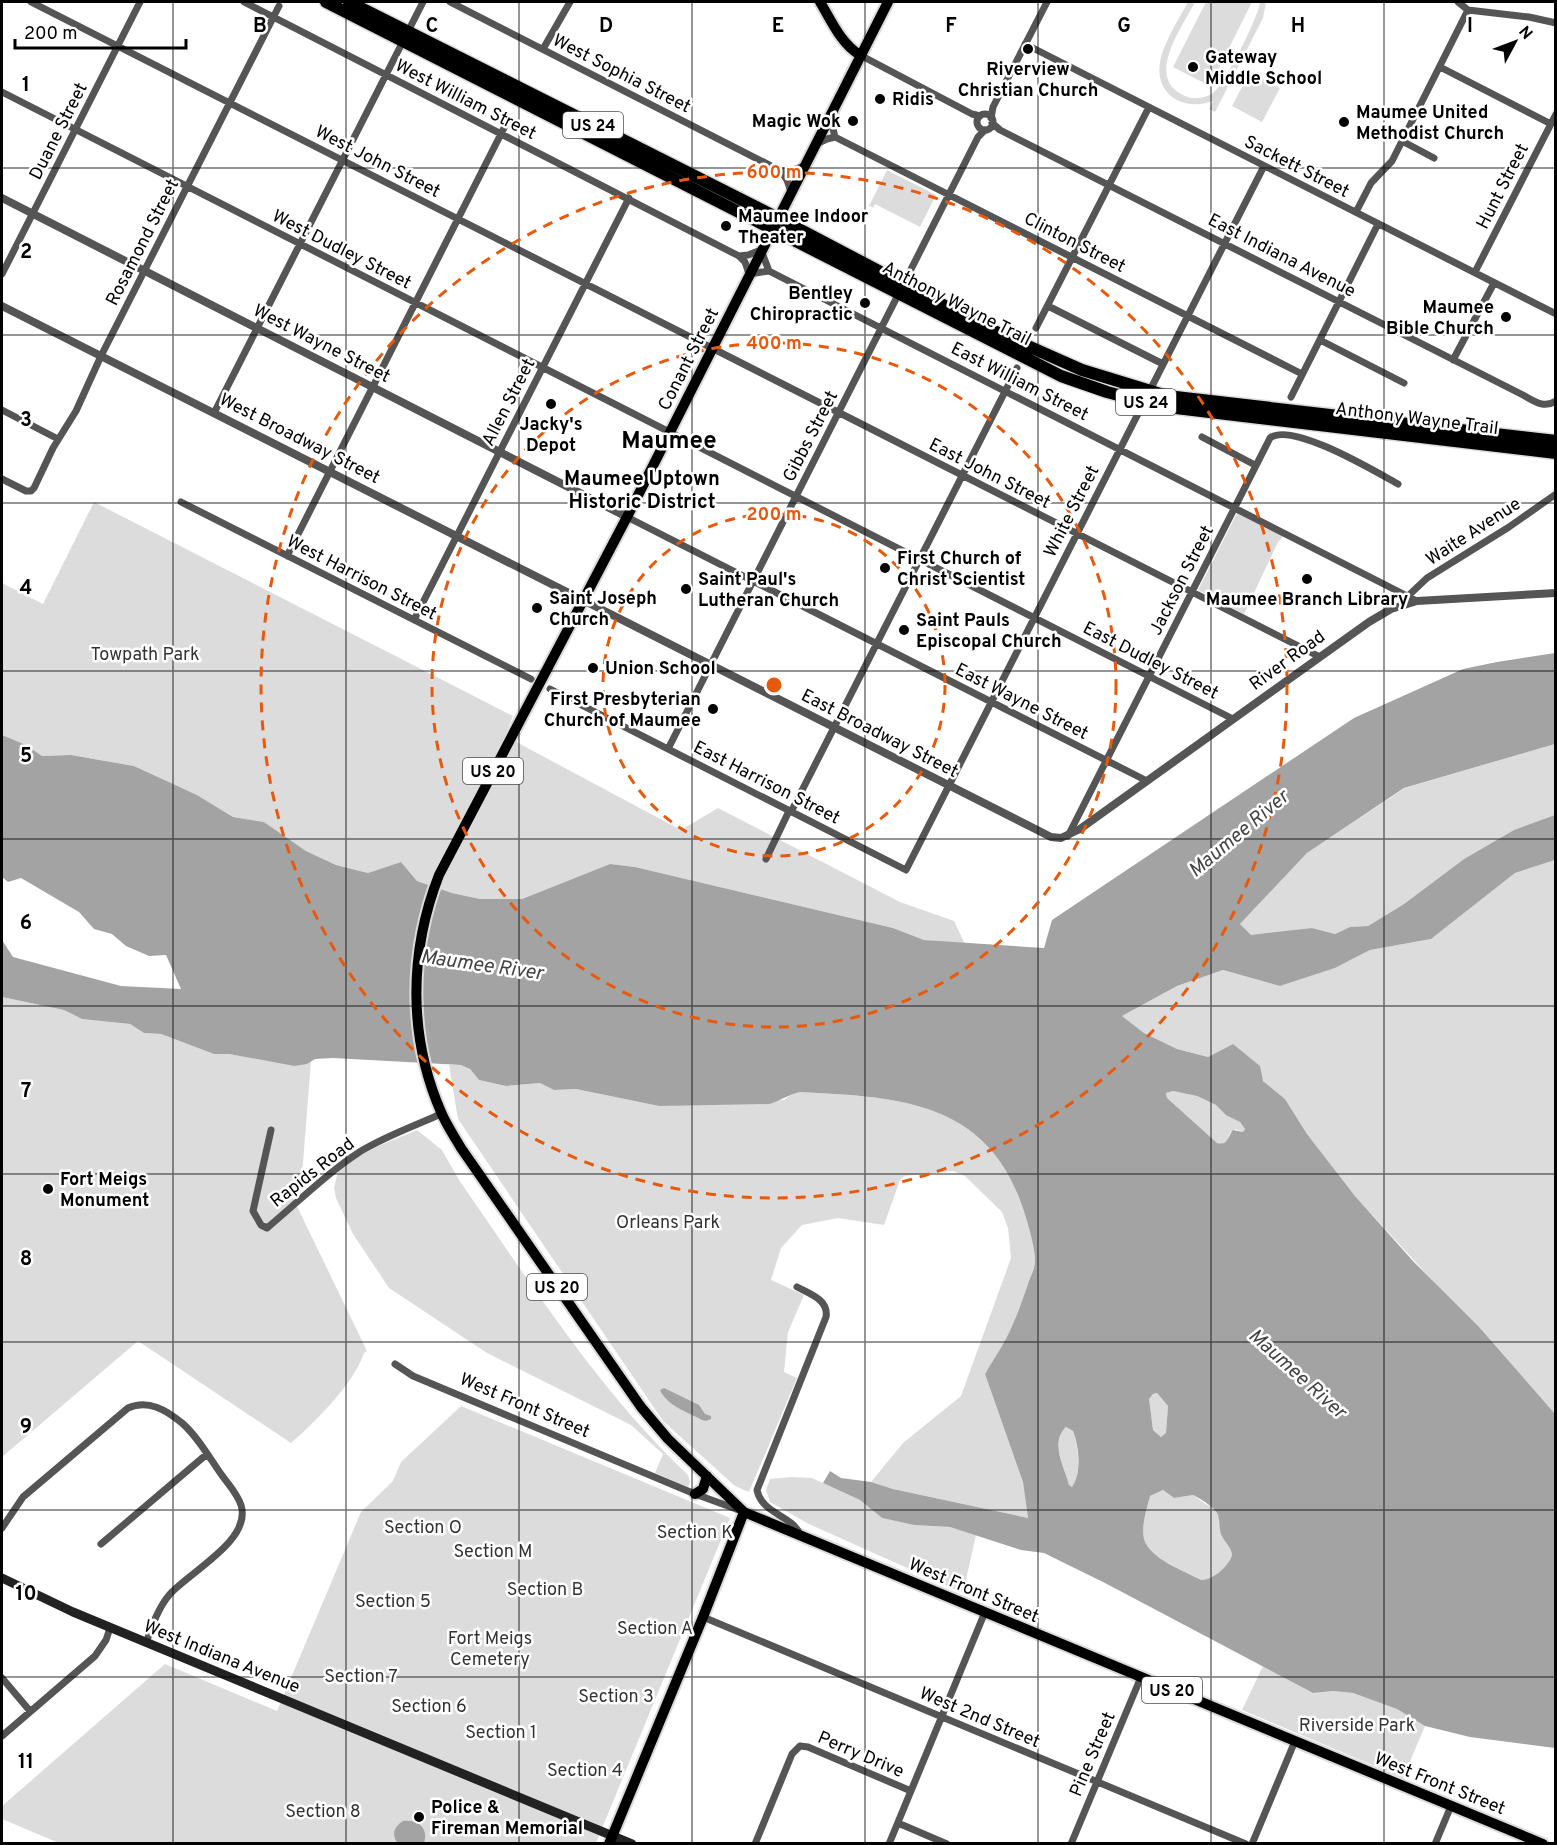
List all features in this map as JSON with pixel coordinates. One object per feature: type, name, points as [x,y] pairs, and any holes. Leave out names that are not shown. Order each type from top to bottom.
[{"type":"highway","name":"Anthony Wayne Trail","points":[[326,2],[406,36]]},
{"type":"highway","name":"Anthony Wayne Trail","points":[[349,2],[406,36],[775,224],[1061,376],[1107,392],[1146,397],[1167,396],[1556,441]]},
{"type":"highway","name":"Anthony Wayne Trail","points":[[1146,397],[1159,406],[1556,453]]},
{"type":"main road","points":[[820,2],[844,43],[860,56]]},
{"type":"main road","name":"Conant Street","points":[[441,1114],[430,1082],[417,1020],[419,951],[424,918],[431,896],[447,858],[627,517],[888,2]]},
{"type":"main road","name":"US 20","points":[[441,1114],[488,1189],[641,1407],[668,1439],[744,1512]]},
{"type":"main road","points":[[695,1494],[703,1489],[707,1476]]},
{"type":"main road","points":[[611,1839],[744,1512]]},
{"type":"main road","name":"West Front Street","points":[[744,1512],[1451,1806],[1526,1840],[1543,1844]]},
{"type":"main road","name":"West Indiana Avenue","points":[[2,1578],[54,1605],[611,1839],[632,1844]]},
{"type":"street","name":"West John Street","points":[[31,2],[712,348]]},
{"type":"street","name":"Duane Street","points":[[2,274],[140,2]]},
{"type":"street","name":"West William Street","points":[[244,2],[739,256]]},
{"type":"street","points":[[214,413],[423,2]]},
{"type":"street","name":"West Sophia Street","points":[[450,2],[781,171]]},
{"type":"street","points":[[543,49],[570,2]]},
{"type":"street","name":"Gibbs Street","points":[[668,749],[1047,2]]},
{"type":"street","points":[[1458,2],[1468,10],[1529,17],[1556,23]]},
{"type":"street","name":"Rosamond Street","points":[[2,479],[31,491],[58,439],[76,411],[101,356],[279,6]]},
{"type":"street","points":[[1356,212],[1371,183],[1392,161],[1468,10]]},
{"type":"street","name":"Sackett Street","points":[[1025,44],[1556,314]]},
{"type":"street","name":"East Indiana Avenue","points":[[860,56],[1000,130],[1535,401],[1542,404],[1553,402]]},
{"type":"street","points":[[1440,67],[1551,124]]},
{"type":"street","name":"West Dudley Street","points":[[2,92],[669,433]]},
{"type":"street","points":[[1036,328],[1149,107]]},
{"type":"street","name":"Hunt Street","points":[[1475,272],[1556,114]]},
{"type":"street","points":[[814,146],[835,137],[830,115]]},
{"type":"street","points":[[287,556],[506,124]]},
{"type":"street","name":"Clinton Street","points":[[835,137],[1302,374]]},
{"type":"street","points":[[1402,141],[1434,158]]},
{"type":"street","points":[[781,171],[790,171],[804,166]]},
{"type":"street","name":"White Street","points":[[906,870],[1263,166]]},
{"type":"street","points":[[781,171],[786,177],[791,192]]},
{"type":"street","name":"West Wayne Street","points":[[2,198],[627,517]]},
{"type":"street","name":"Allen Street","points":[[414,620],[629,198]]},
{"type":"street","points":[[1291,397],[1378,224]]},
{"type":"street","points":[[761,250],[769,271],[749,274],[745,262],[739,256],[761,250]]},
{"type":"street","name":"East William Street","points":[[769,271],[1417,601]]},
{"type":"street","points":[[1453,360],[1494,283]]},
{"type":"street","name":"West Broadway Street","points":[[2,306],[583,601]]},
{"type":"street","points":[[1048,306],[1163,364]]},
{"type":"street","points":[[1320,340],[1404,383]]},
{"type":"street","name":"East John Street","points":[[712,348],[1320,657]]},
{"type":"street","points":[[766,859],[1017,368]]},
{"type":"street","points":[[2,410],[58,439]]},
{"type":"street","name":"East Dudley Street","points":[[669,433],[1233,719]]},
{"type":"street","name":"Jackson Street","points":[[1068,836],[1256,465],[1274,435],[1283,433],[1314,441],[1398,484]]},
{"type":"street","points":[[1202,437],[1256,465]]},
{"type":"street","name":"Waite Avenue","points":[[1408,596],[1427,578],[1509,527],[1556,494]]},
{"type":"street","name":"West Harrison Street","points":[[181,501],[531,679]]},
{"type":"street","name":"East Wayne Street","points":[[627,517],[1148,781]]},
{"type":"street","name":"River Road","points":[[1068,836],[1080,830],[1382,614],[1417,601],[1556,593]]},
{"type":"street","name":"East Broadway Street","points":[[583,601],[1045,835],[1056,838],[1068,836]]},
{"type":"street","name":"East Harrison Street","points":[[550,688],[906,870]]},
{"type":"street","name":"Rapids Road","points":[[271,1130],[254,1211],[261,1225],[267,1228],[356,1155],[399,1131],[441,1114]]},
{"type":"street","points":[[797,1287],[820,1300],[827,1310],[757,1490],[763,1504],[795,1525],[801,1536]]},
{"type":"street","name":"West Front Street","points":[[395,1364],[413,1376],[695,1494],[744,1512]]},
{"type":"street","points":[[2,1528],[15,1507],[39,1482],[121,1412],[132,1406],[148,1404],[164,1410],[185,1426],[239,1501],[243,1514],[240,1527],[233,1538],[170,1594],[160,1608],[146,1643]]},
{"type":"street","points":[[101,1544],[207,1454]]},
{"type":"street","points":[[890,1844],[985,1612]]},
{"type":"street","name":"West 2nd Street","points":[[703,1617],[1246,1844]]},
{"type":"street","points":[[2,1736],[95,1656],[106,1640],[110,1628]]},
{"type":"street","name":"Pine Street","points":[[1071,1844],[1141,1677]]},
{"type":"street","points":[[2,1678],[30,1711]]},
{"type":"street","points":[[1252,1844],[1295,1741]]},
{"type":"street","name":"Perry Drive","points":[[755,1844],[792,1754],[800,1746],[808,1747],[911,1791]]},
{"type":"street","points":[[1435,1844],[1451,1806]]},
{"type":"street","points":[[898,1823],[947,1844]]},
{"type":"green space","points":[[1188,2],[1195,2],[1170,50],[1167,75],[1171,86],[1181,94],[1196,98],[1212,94],[1217,88],[1240,50],[1260,2],[1266,2],[1263,18],[1215,112],[1209,109],[1213,101],[1195,104],[1177,100],[1166,90],[1160,79],[1163,52]]},
{"type":"green space","points":[[1206,2],[1252,2],[1210,86],[1173,67]]},
{"type":"green space","points":[[1250,72],[1280,88],[1262,122],[1232,106]]},
{"type":"green space","points":[[887,170],[936,195],[920,227],[875,204],[873,208],[869,206]]},
{"type":"green space","name":"Towpath Park","points":[[94,502],[513,716],[505,736],[681,830],[718,808],[900,902],[954,921],[965,944],[924,940],[893,928],[635,867],[610,864],[522,899],[480,899],[452,893],[417,881],[401,862],[368,873],[336,865],[306,851],[264,822],[233,817],[197,795],[134,766],[71,755],[42,756],[26,745],[2,735],[2,583],[43,604]]},
{"type":"green space","points":[[1237,513],[1284,536],[1278,542],[1244,614],[1198,590]]},
{"type":"green space","points":[[1555,744],[1555,815],[1514,830],[1464,859],[1404,904],[1368,926],[1350,927],[1335,934],[1312,928],[1251,936],[1240,924],[1307,853],[1405,788]]},
{"type":"green space","points":[[1555,860],[1555,1414],[1355,1196],[1307,1134],[1285,1099],[1263,1081],[1233,1044],[1208,1057],[1177,1049],[1144,1033],[1122,1016],[1177,986],[1223,970],[1280,986],[1335,968],[1370,950],[1431,939],[1515,873]]},
{"type":"green space","points":[[2,997],[64,1010],[82,1019],[130,1024],[144,1033],[161,1034],[214,1054],[229,1054],[294,1066],[311,1061],[301,1188],[292,1196],[367,1351],[343,1390],[291,1443],[138,1341],[2,1457]]},
{"type":"green space","name":"Orleans Park","points":[[449,1065],[461,1065],[470,1069],[479,1080],[506,1086],[540,1083],[554,1090],[576,1089],[659,1106],[784,1100],[793,1093],[800,1092],[868,1097],[931,1110],[958,1123],[983,1141],[1003,1167],[1020,1200],[1035,1256],[1035,1265],[1014,1321],[985,1374],[1023,1480],[1028,1518],[893,1489],[871,1482],[903,1443],[961,1396],[1011,1258],[1008,1228],[1002,1212],[965,1176],[953,1171],[904,1176],[900,1180],[884,1225],[838,1218],[802,1225],[781,1248],[771,1280],[804,1295],[788,1332],[784,1372],[797,1378],[749,1492],[735,1486],[663,1421],[458,1119]]},
{"type":"green space","points":[[1173,1091],[1197,1096],[1216,1105],[1240,1122],[1245,1129],[1243,1132],[1235,1129],[1230,1133],[1227,1141],[1217,1143],[1167,1098],[1166,1093]]},
{"type":"green space","points":[[417,1130],[442,1150],[459,1180],[566,1334],[624,1407],[688,1475],[690,1482],[688,1487],[655,1473],[663,1454],[631,1425],[487,1353],[389,1288],[353,1234],[336,1198],[334,1188],[338,1172],[358,1157]]},
{"type":"green space","points":[[1157,1393],[1168,1406],[1166,1434],[1161,1437],[1153,1430],[1149,1399]]},
{"type":"green space","name":"Fort Meigs Cemetery","points":[[461,1406],[730,1518],[596,1843],[59,1843],[2,1819],[2,1806],[165,1664],[277,1711],[361,1512],[393,1481],[401,1462]]},
{"type":"green space","points":[[1066,1427],[1073,1431],[1078,1452],[1077,1475],[1072,1487],[1069,1485],[1058,1448],[1061,1433]]},
{"type":"green space","points":[[812,1478],[823,1483],[860,1500],[882,1518],[914,1525],[950,1527],[976,1535],[963,1593],[809,1524],[770,1502],[766,1490],[770,1479]]},
{"type":"green space","points":[[1163,1490],[1174,1498],[1193,1495],[1207,1505],[1213,1506],[1219,1517],[1222,1537],[1229,1545],[1232,1555],[1228,1564],[1220,1572],[1201,1580],[1168,1564],[1147,1546],[1143,1528],[1150,1496]]},
{"type":"green space","name":"Riverside Park","points":[[1263,1666],[1313,1693],[1333,1691],[1353,1693],[1397,1709],[1425,1726],[1403,1778],[1242,1710]]},
{"type":"water","name":"Maumee River","points":[[1555,653],[1555,744],[1404,788],[1307,853],[1240,924],[1251,935],[1312,928],[1335,934],[1350,927],[1368,926],[1404,904],[1464,859],[1514,830],[1555,815],[1555,860],[1515,873],[1431,939],[1370,950],[1335,968],[1280,986],[1223,970],[1177,986],[1122,1016],[1144,1033],[1177,1049],[1208,1057],[1233,1044],[1260,1066],[1263,1081],[1285,1099],[1307,1134],[1355,1196],[1412,1260],[1479,1327],[1555,1414],[1555,1748],[1470,1737],[1425,1726],[1397,1709],[1353,1693],[1333,1691],[1313,1693],[1044,1553],[1021,1550],[950,1527],[914,1525],[882,1518],[860,1500],[823,1483],[830,1471],[841,1478],[871,1482],[893,1489],[1028,1518],[1023,1482],[985,1374],[1006,1338],[1018,1311],[1034,1267],[1034,1248],[1020,1200],[1003,1167],[983,1141],[958,1123],[931,1110],[900,1102],[835,1094],[800,1092],[769,1104],[659,1106],[576,1089],[554,1090],[540,1083],[506,1086],[479,1080],[470,1069],[461,1065],[333,1058],[315,1059],[307,1064],[294,1066],[229,1054],[214,1054],[161,1034],[144,1033],[130,1024],[82,1019],[64,1010],[2,997],[2,940],[13,957],[121,986],[181,989],[166,955],[149,956],[126,946],[112,934],[94,929],[79,912],[21,878],[8,882],[2,877],[2,735],[26,745],[42,756],[71,755],[134,766],[197,795],[233,817],[264,822],[306,851],[336,865],[368,873],[401,862],[417,881],[452,893],[480,899],[522,899],[610,864],[635,867],[893,928],[924,940],[1044,948],[1052,920],[1354,718],[1463,669]],"holes":[[[1173,1091],[1197,1096],[1216,1105],[1226,1115],[1240,1122],[1245,1129],[1243,1132],[1233,1130],[1226,1142],[1217,1143],[1167,1098],[1166,1093]],[[1157,1393],[1168,1406],[1166,1433],[1161,1437],[1153,1430],[1149,1399]],[[1066,1427],[1073,1431],[1077,1444],[1079,1459],[1072,1487],[1069,1485],[1058,1448],[1061,1433]],[[1163,1490],[1174,1498],[1193,1495],[1214,1509],[1219,1517],[1221,1534],[1232,1555],[1224,1568],[1210,1578],[1201,1580],[1168,1564],[1153,1553],[1147,1546],[1143,1534],[1150,1496]]]},
{"type":"water","points":[[664,1388],[699,1405],[705,1414],[711,1416],[711,1419],[702,1420],[673,1404],[663,1396],[660,1390]]},
{"type":"water","points":[[403,1821],[413,1821],[424,1829],[424,1843],[397,1842],[394,1836],[395,1830]]},
{"type":"place","name":"Riverview Christian Church","points":[[1028,49]]},
{"type":"place","name":"Gateway Middle School","points":[[1193,67]]},
{"type":"place","name":"Ridis","points":[[880,99]]},
{"type":"place","name":"Magic Wok","points":[[853,121]]},
{"type":"place","name":"Maumee United Methodist Church","points":[[1344,122]]},
{"type":"place","name":"Maumee Indoor Theater","points":[[726,226]]},
{"type":"place","name":"Bentley Chiropractic","points":[[865,303]]},
{"type":"place","name":"Maumee Bible Church","points":[[1506,317]]},
{"type":"place","name":"Jacky's Depot","points":[[551,404]]},
{"type":"place","name":"First Church of Christ Scientist","points":[[885,568]]},
{"type":"place","name":"Maumee Branch Library","points":[[1307,579]]},
{"type":"place","name":"Saint Paul's Lutheran Church","points":[[686,589]]},
{"type":"place","name":"Saint Joseph Church","points":[[537,608]]},
{"type":"place","name":"Saint Pauls Episcopal Church","points":[[904,630]]},
{"type":"place","name":"Union School","points":[[593,668]]},
{"type":"place","name":"First Presbyterian Church of Maumee","points":[[713,709]]},
{"type":"place","name":"Fort Meigs Monument","points":[[48,1189]]},
{"type":"place","name":"Police & Fireman Memorial","points":[[419,1817]]},
{"type":"district","name":"Maumee","points":[[669,440]]},
{"type":"district","name":"Maumee Uptown Historic District","points":[[642,490]]},
{"type":"park label","name":"Section O","points":[[423,1527]]},
{"type":"park label","name":"Section K","points":[[695,1532]]},
{"type":"park label","name":"Section M","points":[[493,1551]]},
{"type":"park label","name":"Section B","points":[[545,1589]]},
{"type":"park label","name":"Section 5","points":[[393,1601]]},
{"type":"park label","name":"Section A","points":[[655,1628]]},
{"type":"park label","name":"Section 7","points":[[361,1676]]},
{"type":"park label","name":"Section 3","points":[[616,1696]]},
{"type":"park label","name":"Section 6","points":[[429,1706]]},
{"type":"park label","name":"Section 1","points":[[501,1732]]},
{"type":"park label","name":"Section 4","points":[[585,1770]]},
{"type":"park label","name":"Section 8","points":[[323,1811]]}]
